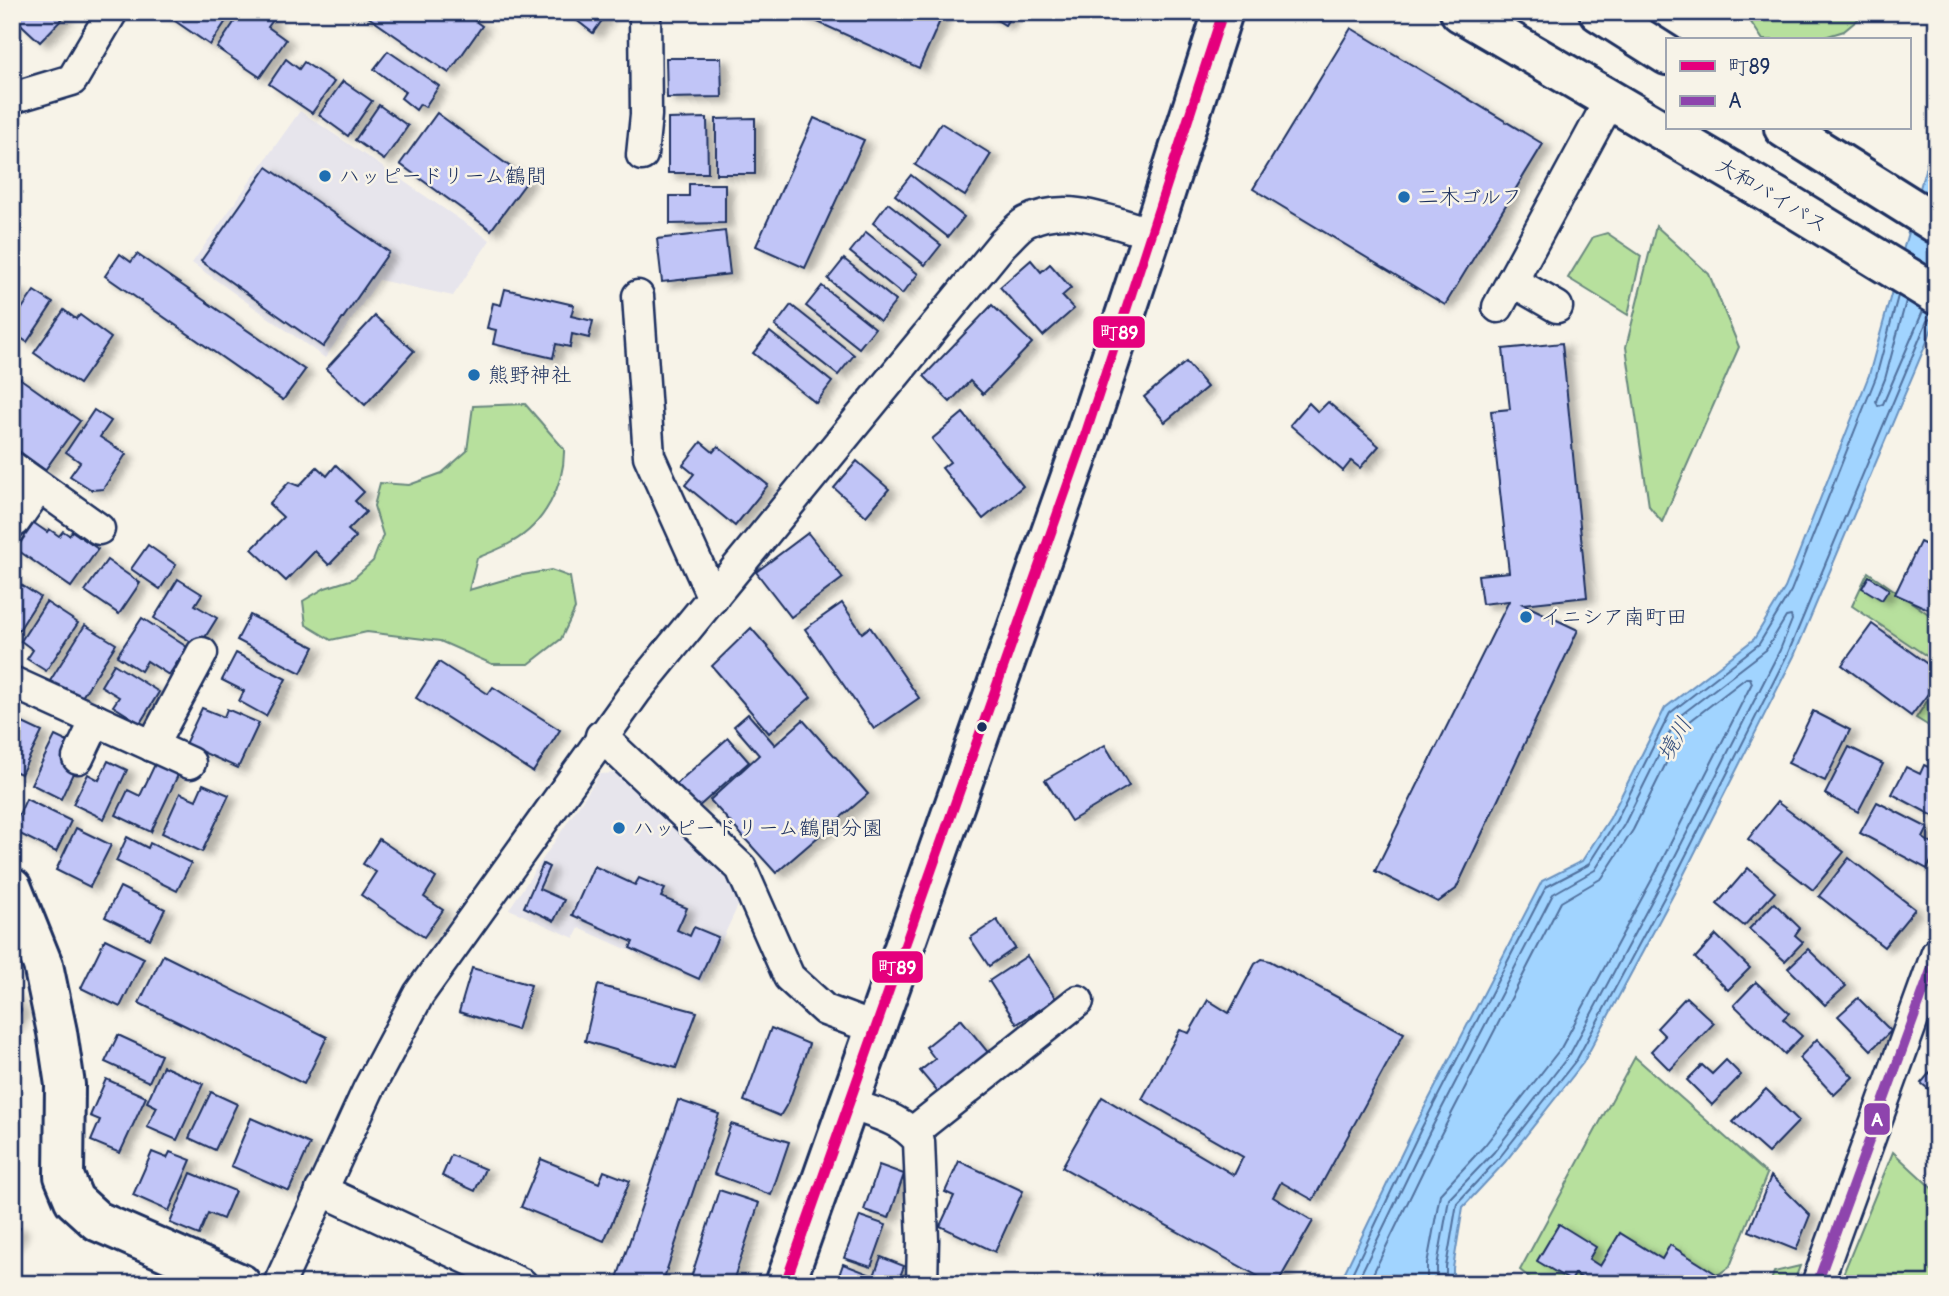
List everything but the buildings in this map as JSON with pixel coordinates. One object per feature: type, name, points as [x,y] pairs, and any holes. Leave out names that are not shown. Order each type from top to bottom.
[{"type":"main road","points":[[785,1284],[1078,455],[1223,12]]},
{"type":"main road","name":"大和バイパス","points":[[1460,12],[1788,204],[1937,295]]},
{"type":"main road","points":[[1599,12],[1666,54]]},
{"type":"main road","points":[[1800,137],[1937,224]]},
{"type":"main road","points":[[12,888],[43,965],[57,1032],[65,1085],[64,1176],[74,1200],[97,1221],[241,1284]]},
{"type":"street","points":[[12,98],[72,80],[112,12]]},
{"type":"street","points":[[642,155],[646,115],[645,12]]},
{"type":"street","points":[[1498,307],[1610,100]]},
{"type":"street","points":[[279,1284],[368,1090],[419,994],[601,736],[1002,244],[1024,223],[1048,214],[1075,213],[1152,234]]},
{"type":"street","points":[[1512,281],[1557,307]]},
{"type":"street","points":[[638,296],[649,456],[713,598]]},
{"type":"street","points":[[12,467],[99,529]]},
{"type":"street","points":[[15,521],[40,487]]},
{"type":"street","points":[[152,746],[202,653]]},
{"type":"street","points":[[12,682],[190,764]]},
{"type":"street","points":[[78,758],[96,720]]},
{"type":"street","points":[[601,736],[741,868],[789,977],[825,1010],[876,1029]]},
{"type":"street","points":[[1817,1284],[1930,999],[1937,953]]},
{"type":"street","points":[[913,1132],[1078,1001]]},
{"type":"street","points":[[849,1104],[896,1121],[913,1132],[919,1141],[922,1284]]},
{"type":"street","points":[[321,1190],[522,1284]]},
{"type":"shaded area","name":"ハッピードリーム鶴間","points":[[300,111],[490,240],[453,296],[379,280],[325,358],[192,263]]},
{"type":"shaded area","name":"ハッピードリーム鶴間分園","points":[[616,773],[733,882],[741,899],[702,983],[579,928],[574,938],[509,909],[600,774]]},
{"type":"green space","points":[[1748,12],[1867,12],[1844,31],[1821,38],[1762,38],[1748,18]]},
{"type":"green space","points":[[1656,226],[1709,274],[1739,347],[1662,522],[1649,506],[1626,347]]},
{"type":"green space","points":[[1607,233],[1641,256],[1628,315],[1568,278],[1593,237]]},
{"type":"green space","points":[[525,404],[564,449],[561,476],[550,502],[534,525],[508,544],[477,558],[469,590],[517,576],[551,570],[570,577],[575,609],[561,639],[529,664],[492,664],[440,641],[367,632],[331,640],[306,625],[303,601],[325,588],[353,579],[373,561],[383,535],[374,506],[380,483],[409,485],[442,473],[467,451],[473,406]]},
{"type":"green space","points":[[1868,572],[1937,620],[1937,663],[1852,606]]},
{"type":"green space","points":[[1937,686],[1937,731],[1916,718]]},
{"type":"green space","points":[[1635,1057],[1767,1174],[1730,1266],[1718,1275],[1713,1284],[1537,1284],[1520,1270]]},
{"type":"green space","points":[[1893,1152],[1937,1193],[1937,1284],[1839,1284]]},
{"type":"green space","points":[[1800,1266],[1793,1284],[1770,1284],[1774,1272]]},
{"type":"water","name":"境川","points":[[1937,126],[1937,315],[1794,656],[1679,884],[1583,1063],[1505,1162],[1463,1207],[1453,1284],[1339,1284],[1415,1126],[1542,881],[1582,861],[1610,818],[1665,708],[1754,639],[1785,588],[1869,375]]},
{"type":"transit line","name":"町89","points":[[785,1284],[1083,442],[1223,12]]},
{"type":"transit line","name":"A","points":[[1817,1284],[1937,954]]},
{"type":"place","name":"ハッピードリーム鶴間","points":[[325,176]]},
{"type":"place","name":"二木ゴルフ","points":[[1404,197]]},
{"type":"place","name":"熊野神社","points":[[474,375]]},
{"type":"place","name":"イニシア南町田","points":[[1526,617]]},
{"type":"place","name":"ハッピードリーム鶴間分園","points":[[619,828]]}]
